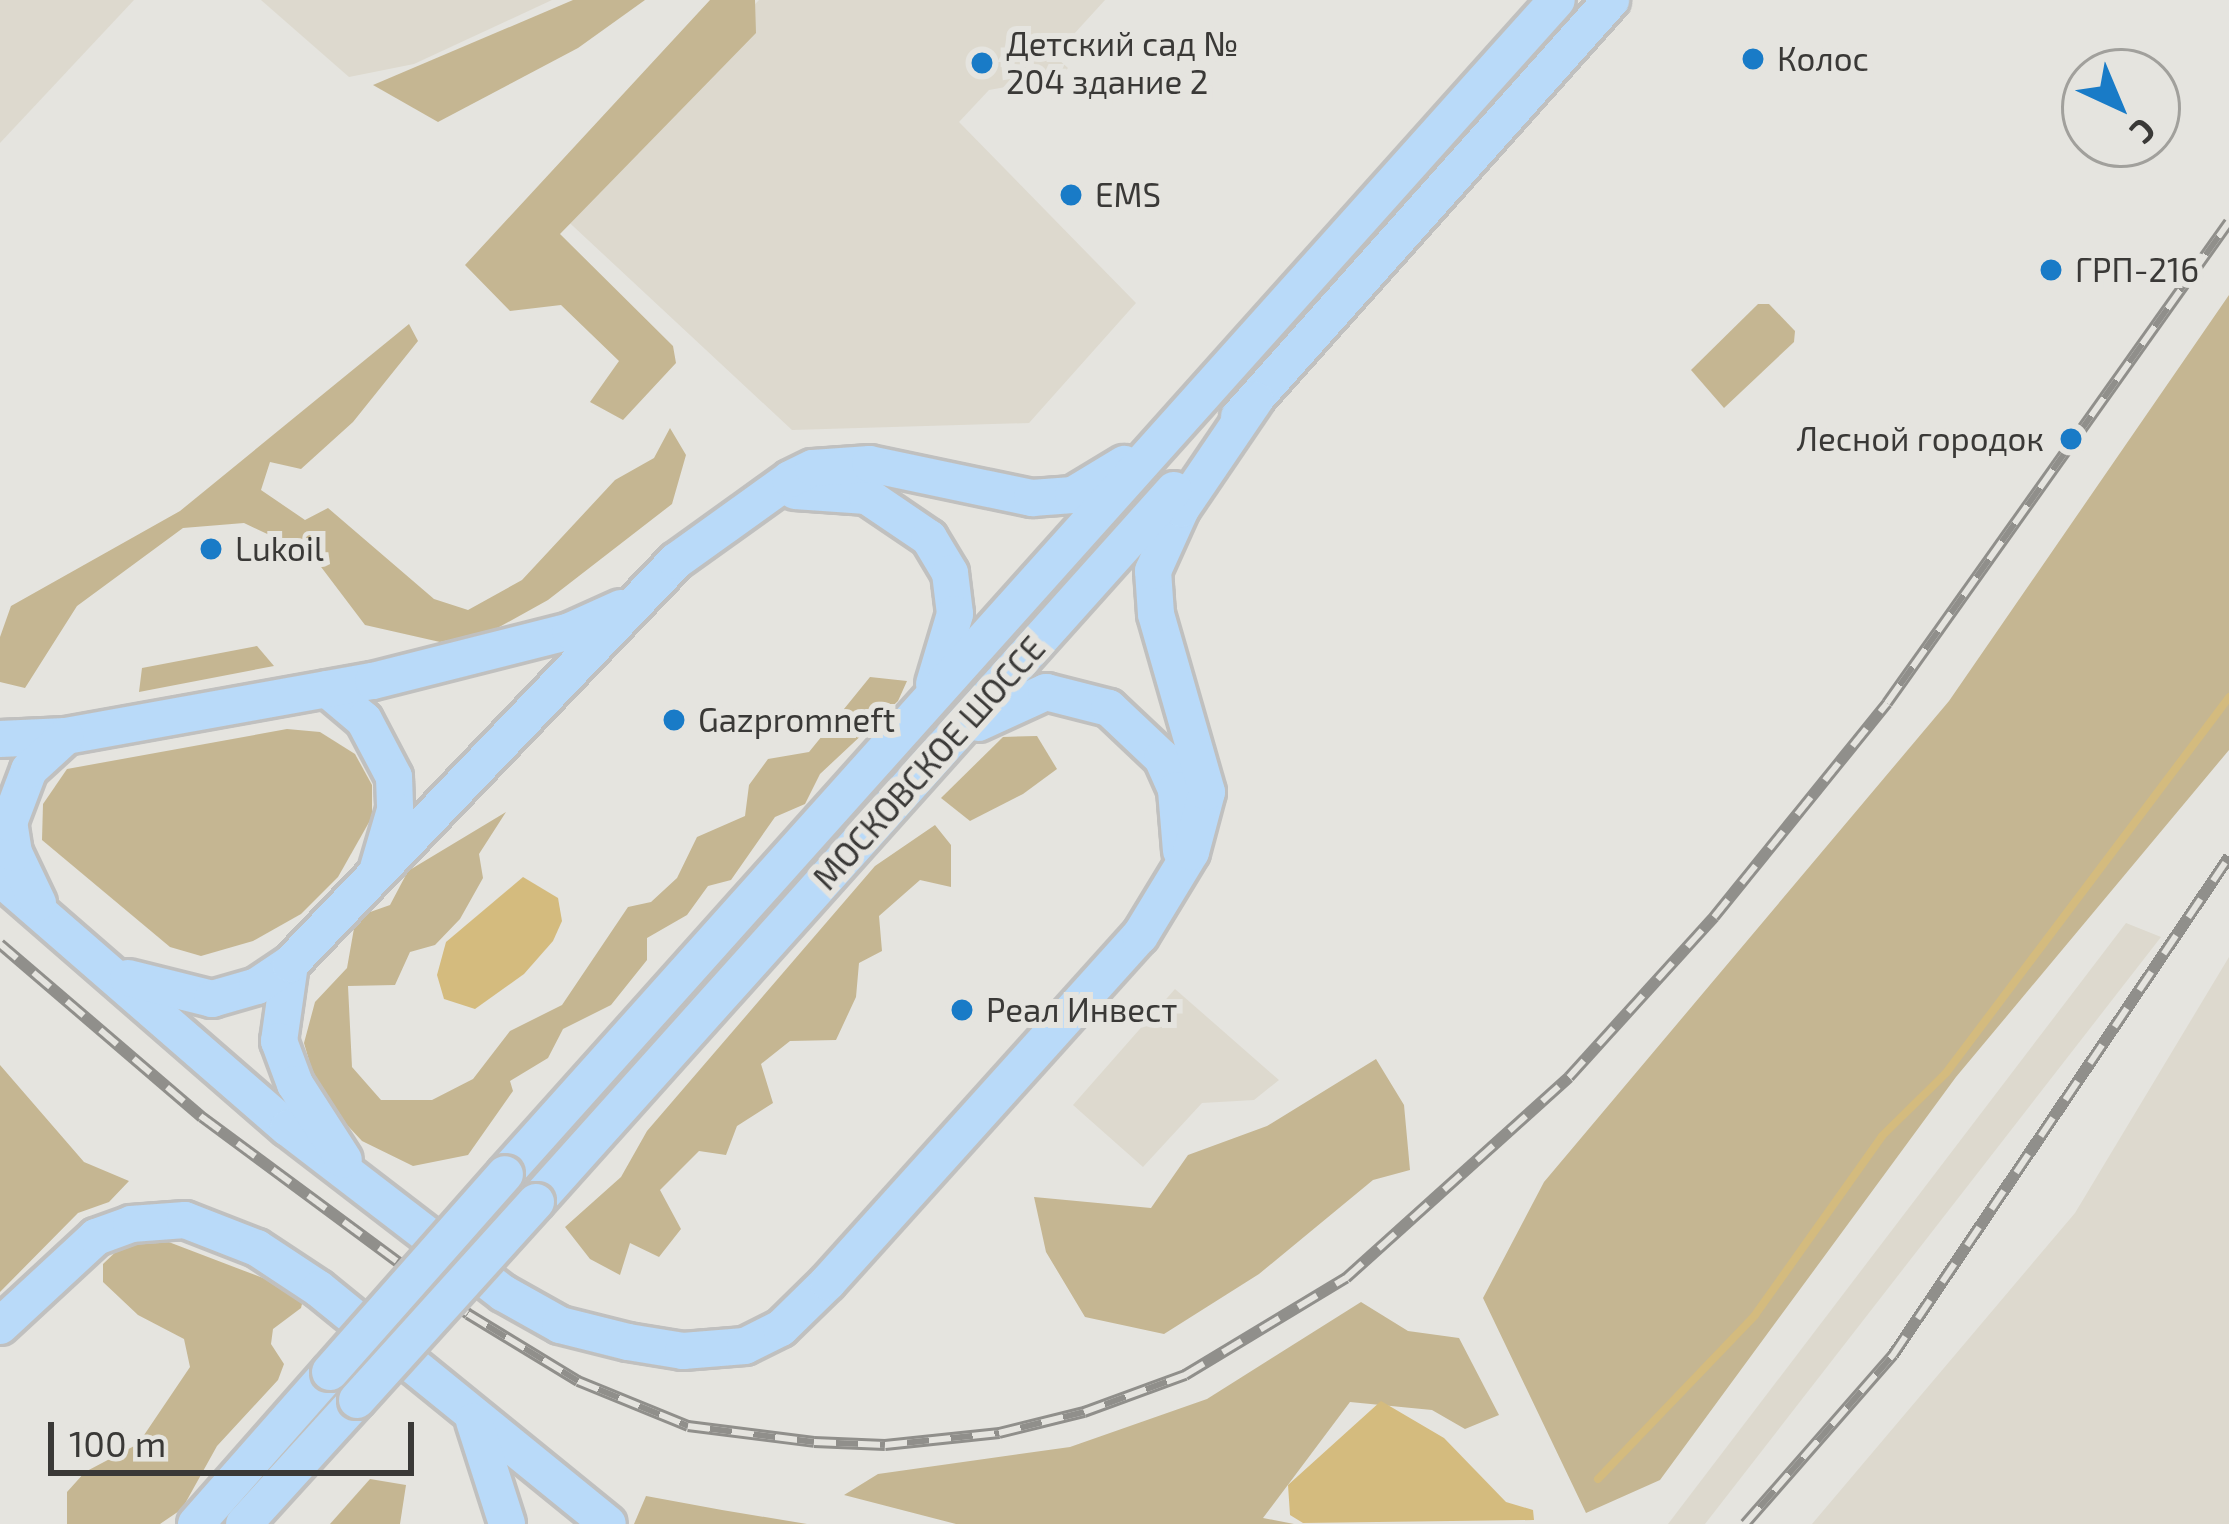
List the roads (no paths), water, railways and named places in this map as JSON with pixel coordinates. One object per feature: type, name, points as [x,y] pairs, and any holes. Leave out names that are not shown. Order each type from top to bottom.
[{"type":"main road","name":"МОСКОВСКОЕ ШОССЕ","points":[[196,1524],[1557,0]]},
{"type":"main road","name":"МОСКОВСКОЕ ШОССЕ","points":[[244,1524],[1611,0]]},
{"type":"main road","points":[[107,970],[175,996],[212,999],[257,986],[290,964],[636,602],[724,520],[813,468],[845,464],[996,494],[1073,495],[1106,479],[1222,373]]},
{"type":"main road","points":[[0,878],[434,1245],[560,1325],[683,1352],[745,1346],[781,1328],[842,1267],[1140,936],[1178,874],[1202,826],[1207,792],[1156,614],[1154,571],[1180,508],[1255,400]]},
{"type":"main road","points":[[773,492],[833,489],[868,496],[928,538],[950,574],[956,614],[945,669],[896,742]]},
{"type":"main road","points":[[0,739],[66,736],[328,689],[570,632],[636,602]]},
{"type":"main road","points":[[328,689],[383,746],[394,777],[394,810],[377,874]]},
{"type":"main road","points":[[920,772],[1017,700],[1046,692],[1084,698],[1138,730],[1162,758],[1184,826],[1178,874]]},
{"type":"main road","points":[[44,916],[14,853],[10,823],[29,770],[66,736]]},
{"type":"main road","points":[[290,964],[279,1041],[295,1084],[359,1183]]},
{"type":"main road","points":[[0,1326],[96,1237],[131,1224],[185,1220],[257,1248],[319,1289],[608,1524]]},
{"type":"main road","points":[[472,1418],[507,1524]]},
{"type":"waterway","points":[[1598,1479],[1755,1315],[1882,1136],[1946,1073],[2229,697]]},
{"type":"railway","points":[[0,944],[202,1117],[468,1314],[578,1381],[688,1426],[814,1442],[885,1445],[999,1433],[1084,1412],[1185,1375],[1346,1278],[1569,1077],[1714,917],[1887,703],[2229,222]]},
{"type":"railway","points":[[1745,1524],[1893,1355],[2229,857]]},
{"type":"place","name":"Колос","points":[[1753,59]]},
{"type":"place","name":"Детский сад № 204 здание 2","points":[[982,63]]},
{"type":"place","name":"EMS","points":[[1071,195]]},
{"type":"place","name":"ГРП-216","points":[[2051,270]]},
{"type":"place","name":"Лесной городок","points":[[2071,439]]},
{"type":"place","name":"Lukoil","points":[[211,549]]},
{"type":"place","name":"Gazpromneft","points":[[674,720]]},
{"type":"place","name":"Реал Инвест","points":[[962,1010]]}]
